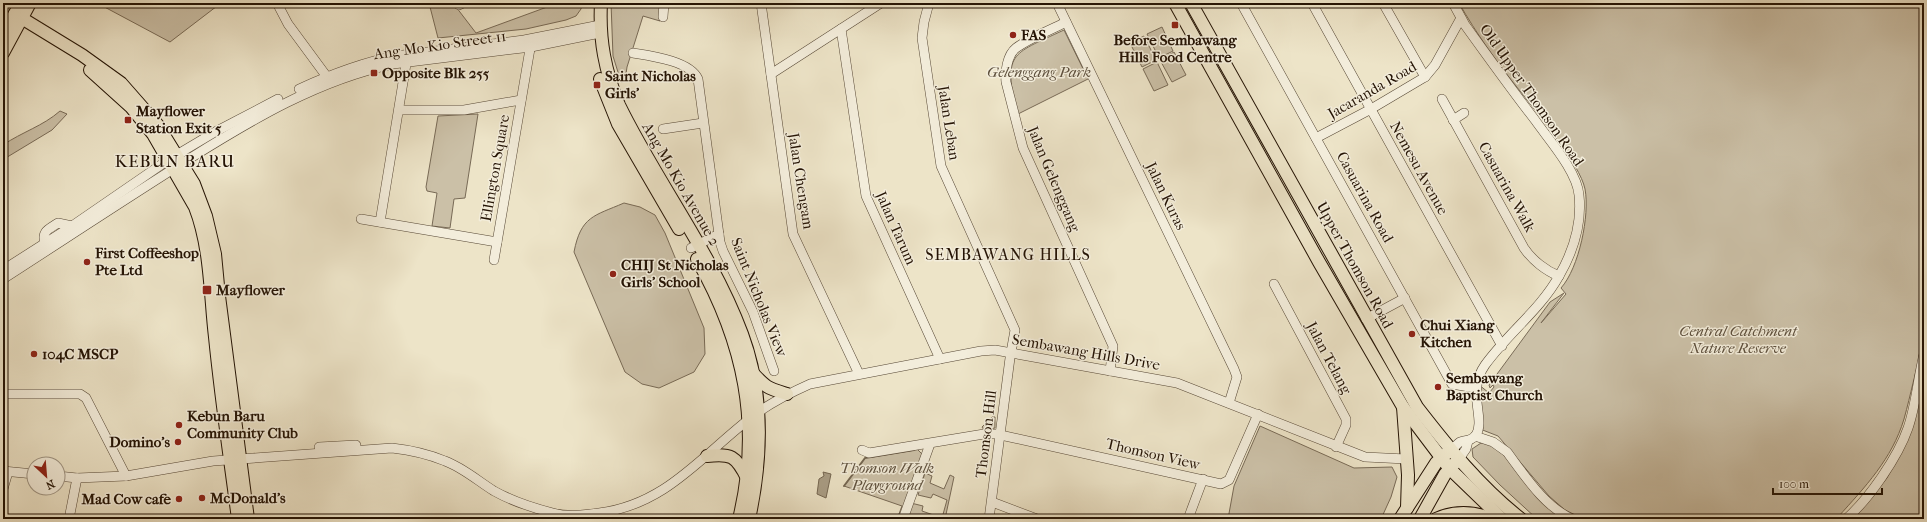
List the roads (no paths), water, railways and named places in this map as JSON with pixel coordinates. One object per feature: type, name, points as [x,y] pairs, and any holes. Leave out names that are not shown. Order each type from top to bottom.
[{"type":"main road","points":[[3,53],[17,19],[21,3]]},
{"type":"main road","points":[[3,34],[30,3]]},
{"type":"main road","name":"Ang Mo Kio Avenue 2","points":[[593,3],[596,29],[608,78],[619,105],[694,246],[722,307],[735,344],[753,416],[747,479],[739,519]]},
{"type":"main road","name":"Ang Mo Kio Avenue 2","points":[[596,29],[601,3]]},
{"type":"main road","name":"Upper Thomson Road","points":[[1175,3],[1319,262],[1403,407],[1449,468],[1502,519]]},
{"type":"main road","name":"Upper Thomson Road","points":[[1192,3],[1366,319],[1417,407],[1482,485],[1521,519]]},
{"type":"main road","points":[[17,19],[82,55],[121,83],[157,124],[175,162],[195,208],[201,228],[235,458],[248,519]]},
{"type":"main road","name":"Ang Mo Kio Avenue 2","points":[[694,246],[714,272],[734,312],[752,371],[753,416],[758,463],[748,519]]},
{"type":"main road","points":[[1319,262],[1319,254],[1321,252],[1325,251],[1331,255]]},
{"type":"main road","points":[[752,371],[762,384],[768,388],[787,394]]},
{"type":"main road","points":[[1403,407],[1408,475],[1407,508]]},
{"type":"main road","points":[[1400,519],[1441,458],[1455,454]]},
{"type":"main road","points":[[1420,519],[1449,468],[1455,454]]},
{"type":"main road","points":[[707,456],[730,456],[739,462],[747,479]]},
{"type":"main road","points":[[235,458],[238,519]]},
{"type":"main road","points":[[1436,519],[1466,513],[1476,514],[1490,519]]},
{"type":"street","points":[[277,3],[288,24],[330,79]]},
{"type":"street","points":[[663,17],[664,3]]},
{"type":"street","name":"Jalan Chengam","points":[[761,3],[793,234],[859,374]]},
{"type":"street","points":[[771,74],[881,3]]},
{"type":"street","name":"Jalan Leban","points":[[929,3],[922,38],[941,166],[1014,326],[1011,353]]},
{"type":"street","name":"Jalan Kuras","points":[[1057,3],[1234,369],[1237,377],[1228,403]]},
{"type":"street","name":"Casuarina Road","points":[[1241,3],[1452,384],[1475,388]]},
{"type":"street","name":"Nemesu Avenue","points":[[1312,3],[1502,346]]},
{"type":"street","points":[[1383,3],[1425,77]]},
{"type":"street","name":"Old Upper Thomson Road","points":[[1453,3],[1461,18],[1558,152],[1576,182],[1579,195],[1578,226],[1572,248],[1559,276],[1542,301],[1483,368],[1475,388],[1479,424],[1472,438]]},
{"type":"street","name":"Jacaranda Road","points":[[1316,138],[1371,109],[1425,77],[1435,65],[1461,18]]},
{"type":"street","name":"Jalan Gelenggang","points":[[1066,22],[1015,48],[1005,72],[1006,82],[1023,148],[1113,346],[1110,371]]},
{"type":"street","name":"Ang Mo Kio Street 11","points":[[3,270],[45,244],[43,237],[45,231],[58,223],[72,226],[266,105],[330,79],[407,59],[531,43],[596,29]]},
{"type":"street","name":"Jalan Tarum","points":[[841,29],[866,196],[940,359]]},
{"type":"street","name":"Ellington Square","points":[[494,260],[531,43]]},
{"type":"street","name":"Saint Nicholas View","points":[[634,53],[652,56],[688,68],[695,73],[698,79],[719,234],[723,251],[753,312],[774,371]]},
{"type":"street","points":[[380,222],[407,59]]},
{"type":"street","name":"Casuarina Walk","points":[[1442,99],[1524,248],[1529,255],[1541,265],[1559,276]]},
{"type":"street","name":"Ellington Square","points":[[399,110],[464,110],[521,100]]},
{"type":"street","points":[[1453,120],[1464,113]]},
{"type":"street","points":[[663,129],[703,123]]},
{"type":"street","name":"Ang Mo Kio Street 11","points":[[3,279],[175,162]]},
{"type":"street","name":"Ellington Square","points":[[361,219],[497,242]]},
{"type":"street","name":"Saint Nicholas View","points":[[694,246],[719,234]]},
{"type":"street","name":"Jalan Telang","points":[[1274,284],[1346,419],[1346,425],[1336,447]]},
{"type":"street","points":[[1366,319],[1405,298]]},
{"type":"street","name":"Sembawang Hills Drive","points":[[235,458],[339,445],[392,443],[420,447],[448,456],[507,492],[556,509],[583,510],[610,507],[660,488],[664,489],[707,456],[753,416],[787,394],[810,384],[981,351],[995,350],[1177,383],[1258,414],[1336,447],[1365,457],[1406,459]]},
{"type":"street","name":"Thomson Hill","points":[[989,519],[1011,353]]},
{"type":"street","points":[[1846,519],[1881,478],[1896,456],[1908,428],[1924,354]]},
{"type":"street","points":[[3,394],[80,394],[86,398],[126,476]]},
{"type":"street","name":"Thomson View","points":[[862,450],[869,452],[930,444],[984,434],[1001,434],[1221,484],[1229,480],[1258,414]]},
{"type":"street","points":[[1455,454],[1459,442],[1472,438],[1493,442],[1503,449],[1548,502],[1563,515],[1572,519]]},
{"type":"street","points":[[903,519],[930,444]]},
{"type":"street","points":[[66,477],[76,478],[126,476],[235,458]]},
{"type":"street","points":[[3,489],[5,471],[26,473]]},
{"type":"street","points":[[69,519],[76,478]]},
{"type":"street","points":[[1188,519],[1203,480]]},
{"type":"street","points":[[992,502],[1037,519]]},
{"type":"waterway","points":[[844,486],[865,458],[914,450]]},
{"type":"place","name":"Before Sembawang Hills Food Centre","points":[[1175,25]]},
{"type":"place","name":"FAS","points":[[1013,35]]},
{"type":"place","name":"Opposite Blk 255","points":[[374,73]]},
{"type":"place","name":"Saint Nicholas Girls'","points":[[597,85]]},
{"type":"place","name":"Mayflower Station Exit 5","points":[[128,120]]},
{"type":"place","name":"First Coffeeshop Pte Ltd","points":[[87,262]]},
{"type":"place","name":"CHIJ St Nicholas Girls' School","points":[[613,274]]},
{"type":"place","name":"Mayflower","points":[[207,290]]},
{"type":"place","name":"Chui Xiang Kitchen","points":[[1412,334]]},
{"type":"place","name":"104C MSCP","points":[[34,354]]},
{"type":"place","name":"Sembawang Baptist Church","points":[[1438,387]]},
{"type":"place","name":"Kebun Baru Community Club","points":[[179,425]]},
{"type":"place","name":"Domino's","points":[[178,442]]},
{"type":"place","name":"McDonald's","points":[[202,498]]},
{"type":"place","name":"Mad Cow cafe","points":[[179,499]]},
{"type":"district","name":"KEBUN BARU","points":[[175,161]]},
{"type":"district","name":"SEMBAWANG HILLS","points":[[1008,254]]},
{"type":"park label","name":"Gelenggang Park","points":[[1039,72]]},
{"type":"park label","name":"Central Catchment Nature Reserve","points":[[1738,340]]},
{"type":"park label","name":"Thomson Walk Playground","points":[[887,476]]}]
